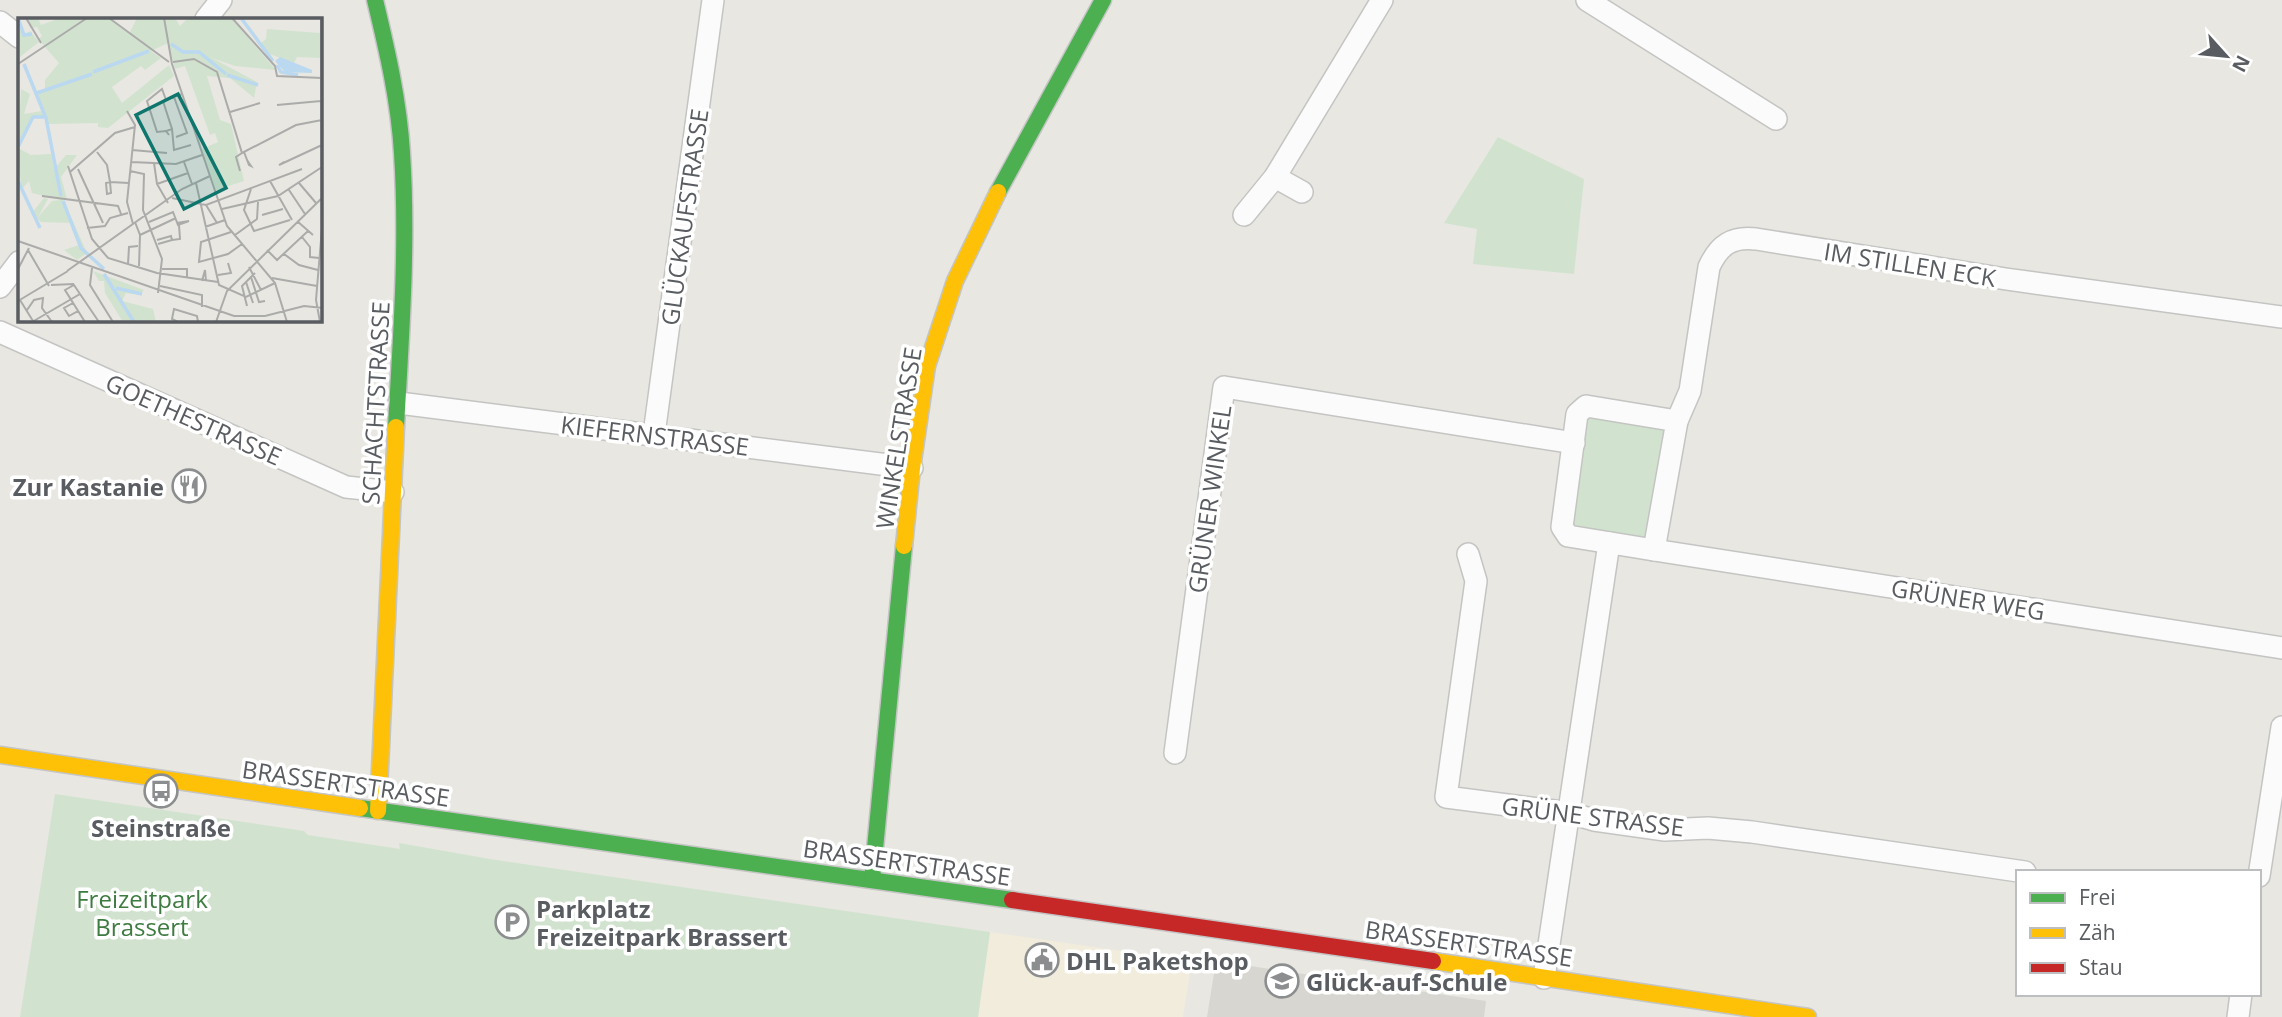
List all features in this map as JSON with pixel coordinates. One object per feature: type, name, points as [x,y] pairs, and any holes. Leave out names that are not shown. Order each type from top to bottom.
[{"type":"main road","name":"SCHACHTSTRASSE","points":[[374,0],[390,61],[402,151],[405,250],[378,811]]},
{"type":"main road","name":"WINKELSTRASSE","points":[[872,880],[912,468],[927,366],[955,281],[1000,188],[1103,0]]},
{"type":"main road","name":"BRASSERTSTRASSE","points":[[0,755],[1808,1017]]},
{"type":"street","points":[[207,18],[221,0]]},
{"type":"street","name":"GLÜCKAUFSTRASSE","points":[[654,434],[713,0]]},
{"type":"street","points":[[1244,215],[1275,177],[1382,0]]},
{"type":"street","points":[[1587,0],[1776,119]]},
{"type":"street","points":[[0,22],[18,36]]},
{"type":"street","points":[[1275,177],[1302,192]]},
{"type":"street","name":"IM STILLEN ECK","points":[[1677,421],[1690,391],[1709,267],[1723,244],[1734,239],[1756,239],[2007,279],[2282,317]]},
{"type":"street","points":[[0,287],[18,263]]},
{"type":"street","name":"GOETHESTRASSE","points":[[0,332],[346,486],[393,492]]},
{"type":"street","name":"GRÜNER WINKEL","points":[[1175,753],[1224,387],[1574,443]]},
{"type":"street","name":"KIEFERNSTRASSE","points":[[399,403],[912,468]]},
{"type":"street","name":"GRÜNER WEG","points":[[1677,421],[1586,406],[1577,414],[1562,527],[1568,536],[2282,648]]},
{"type":"street","points":[[1654,550],[1677,421]]},
{"type":"street","points":[[1545,978],[1609,543]]},
{"type":"street","name":"GRÜNE STRASSE","points":[[1468,554],[1476,581],[1446,797],[1570,813],[1594,820],[1665,830],[1708,828],[1752,832],[2016,871]]},
{"type":"street","points":[[2260,870],[2282,726]]},
{"type":"street","points":[[2238,1017],[2241,996]]},
{"type":"shaded area","points":[[990,932],[1192,961],[1183,1017],[978,1017]]},
{"type":"shaded area","name":"Glück-auf-Schule","points":[[1216,961],[1486,1001],[1484,1017],[1207,1017]]},
{"type":"green space","points":[[1498,137],[1584,179],[1574,274],[1473,264],[1477,229],[1444,223]]},
{"type":"green space","points":[[1591,415],[1661,424],[1668,434],[1650,532],[1640,540],[1576,530],[1569,521],[1583,422]]},
{"type":"green space","name":"Freizeitpark Brassert","points":[[55,794],[304,831],[308,835],[400,849],[399,843],[490,859],[990,932],[978,1017],[20,1017]]},
{"type":"traffic: fast","points":[[375,0],[395,95],[404,187],[402,324],[396,427]]},
{"type":"traffic: fast","points":[[998,192],[1103,0]]},
{"type":"traffic: fast","points":[[872,880],[904,546]]},
{"type":"traffic: fast","points":[[360,808],[1012,900]]},
{"type":"traffic: slow","points":[[904,546],[927,366],[955,281],[998,192]]},
{"type":"traffic: slow","points":[[378,811],[396,427]]},
{"type":"traffic: slow","points":[[0,755],[360,808]]},
{"type":"traffic: slow","points":[[1433,961],[1808,1017]]},
{"type":"traffic: jam","points":[[1012,900],[1433,961]]},
{"type":"place","name":"Zur Kastanie","points":[[189,486]]},
{"type":"place","name":"Steinstraße","points":[[161,791]]},
{"type":"place","name":"Parkplatz Freizeitpark Brassert","points":[[512,922]]},
{"type":"place","name":"DHL Paketshop","points":[[1042,960]]},
{"type":"place","name":"Glück-auf-Schule","points":[[1282,981]]}]
